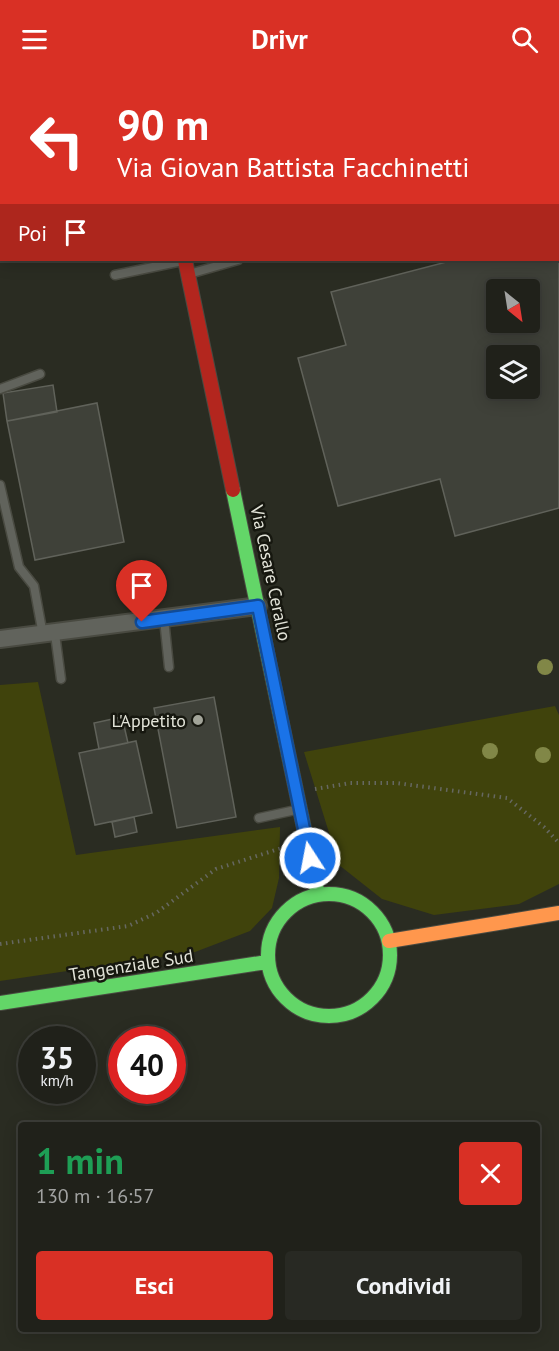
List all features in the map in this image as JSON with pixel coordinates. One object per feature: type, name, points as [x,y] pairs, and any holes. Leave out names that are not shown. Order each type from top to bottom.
[{"type":"main road","name":"Via Cesare Cerallo","points":[[185,261],[318,895]]},
{"type":"main road","points":[[318,895],[344,896],[362,904],[377,917],[389,941],[389,967],[379,992],[358,1009],[339,1016],[319,1016],[294,1006],[276,987],[267,962],[270,936],[284,913],[299,902],[318,895]]},
{"type":"main road","points":[[389,941],[559,913]]},
{"type":"main road","name":"Tangenziale Sud","points":[[0,1004],[267,962]]},
{"type":"street","points":[[0,639],[49,635],[258,606]]},
{"type":"lane","points":[[116,275],[180,261]]},
{"type":"lane","points":[[188,274],[234,261]]},
{"type":"lane","points":[[0,389],[40,374]]},
{"type":"lane","points":[[0,485],[19,567],[34,586],[62,679]]},
{"type":"lane","points":[[164,619],[169,667]]},
{"type":"lane","points":[[259,818],[300,809]]},
{"type":"path","points":[[297,792],[350,783],[396,783],[507,798],[544,827],[559,843]]},
{"type":"path","points":[[0,944],[128,926],[156,913],[216,869],[306,840]]},
{"type":"shaded area","points":[[38,682],[76,855],[280,827],[279,878],[272,908],[250,931],[195,952],[0,981],[0,685]]},
{"type":"shaded area","points":[[555,706],[559,715],[559,884],[519,904],[434,915],[382,899],[339,865],[304,752]]},
{"type":"building","points":[[450,261],[559,261],[559,508],[455,536],[440,479],[338,506],[298,358],[346,345],[331,292]]},
{"type":"building","points":[[53,385],[57,412],[7,421],[3,393]]},
{"type":"building","points":[[97,403],[124,542],[35,560],[7,421]]},
{"type":"building","points":[[214,697],[236,817],[177,828],[154,708]]},
{"type":"building","points":[[122,717],[128,743],[99,749],[94,723]]},
{"type":"building","points":[[136,741],[152,813],[95,825],[79,753]]},
{"type":"building","points":[[134,817],[137,832],[115,837],[112,822]]},
{"type":"traffic: fast","points":[[233,490],[318,895]]},
{"type":"traffic: fast","points":[[329,894],[353,898],[372,912],[386,931],[390,955],[386,979],[372,998],[353,1012],[329,1016],[305,1012],[286,998],[272,979],[268,955],[272,931],[286,912],[305,898],[329,894]]},
{"type":"traffic: fast","points":[[0,1003],[267,962]]},
{"type":"traffic: slow","points":[[389,941],[559,913]]},
{"type":"traffic: jam","points":[[185,261],[233,490]]},
{"type":"place","name":"L'Appetito","points":[[198,720]]},
{"type":"route","points":[[142,622],[258,606],[310,858]]}]
